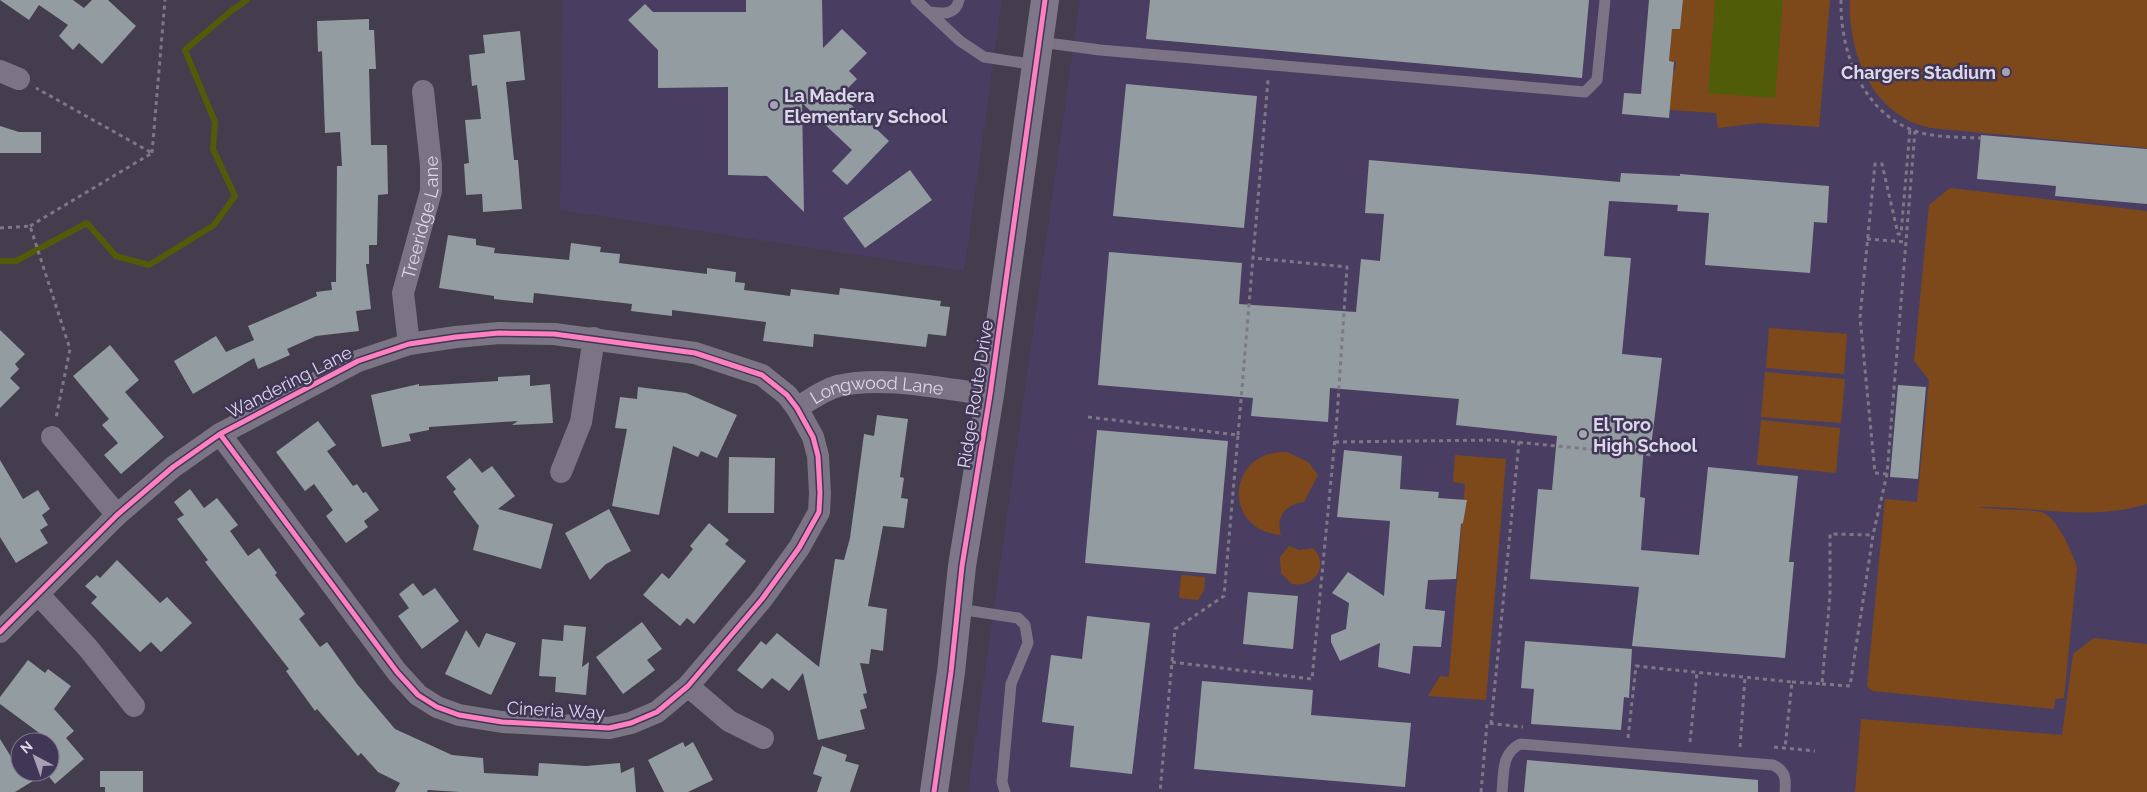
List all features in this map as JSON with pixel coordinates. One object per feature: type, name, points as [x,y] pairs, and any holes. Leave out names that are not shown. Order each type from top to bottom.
[{"type":"main road","name":"Ridge Route Drive","points":[[934,792],[959,609],[962,566],[990,395],[1045,0]]},
{"type":"street","name":"Treeridge Lane","points":[[408,344],[403,293],[431,191],[431,165],[422,91]]},
{"type":"street","name":"Wandering Lane","points":[[0,632],[117,515],[173,467],[220,434],[358,360],[408,344],[456,336],[499,333],[554,334],[695,353],[762,375],[787,395],[798,408]]},
{"type":"street","points":[[561,472],[581,422],[594,338]]},
{"type":"street","name":"Longwood Lane","points":[[798,408],[822,392],[856,384],[899,384],[990,395]]},
{"type":"street","name":"Cineria Way","points":[[220,434],[396,672],[418,695],[437,706],[459,715],[502,722],[609,728],[630,723],[657,712],[688,686],[762,599],[799,548],[819,512],[820,493],[818,456],[813,437],[798,408]]},
{"type":"street","points":[[52,437],[117,515]]},
{"type":"street","points":[[39,595],[88,648],[134,706]]},
{"type":"street","points":[[688,686],[730,721],[763,738]]},
{"type":"lane","points":[[916,0],[960,41],[984,57],[1100,50],[1585,92],[1597,80],[1605,0]]},
{"type":"lane","points":[[930,12],[946,14],[954,10],[960,0]]},
{"type":"lane","points":[[959,609],[1018,618],[1027,630],[1028,643],[1025,655],[1011,684],[1002,782],[1006,792]]},
{"type":"lane","points":[[1502,792],[1505,758],[1508,751],[1520,744],[1773,765],[1782,771],[1786,778],[1785,792]]},
{"type":"path","points":[[152,153],[165,0]]},
{"type":"path","points":[[1841,0],[1844,40],[1851,64],[1872,99],[1883,112],[1913,130],[1940,135],[1981,138]]},
{"type":"path","points":[[1160,792],[1175,628],[1224,596],[1240,428],[1269,64]]},
{"type":"path","points":[[10,75],[152,153]]},
{"type":"path","points":[[1887,474],[1875,473],[1860,317],[1875,164],[1882,164],[1898,234],[1902,234],[1913,130]]},
{"type":"path","points":[[1626,753],[1636,666],[1850,686],[1873,535],[1887,474],[1913,130]]},
{"type":"path","points":[[0,228],[30,226],[152,153]]},
{"type":"path","points":[[30,226],[70,348],[52,437]]},
{"type":"path","points":[[1867,239],[1906,242]]},
{"type":"path","points":[[1172,662],[1312,679],[1335,442],[1347,267],[1254,258]]},
{"type":"path","points":[[1088,417],[1238,435]]},
{"type":"path","points":[[1335,442],[1494,440],[1652,455]]},
{"type":"path","points":[[1491,724],[1519,442]]},
{"type":"path","points":[[1822,684],[1830,595],[1830,534],[1873,535]]},
{"type":"path","points":[[1688,758],[1697,672]]},
{"type":"path","points":[[1739,762],[1745,677]]},
{"type":"path","points":[[1782,771],[1792,682]]},
{"type":"shaded area","name":"La Madera Elementary School","points":[[563,0],[1002,0],[964,271],[560,210]]},
{"type":"shaded area","name":"El Toro High School","points":[[1080,0],[2147,0],[2147,792],[968,792]]},
{"type":"shaded area","points":[[1679,0],[1830,0],[1819,127],[1758,123],[1718,128],[1716,113],[1670,110],[1668,71],[1675,71],[1676,62],[1669,61],[1672,29],[1680,29],[1683,1]]},
{"type":"shaded area","points":[[1715,0],[1783,0],[1775,98],[1708,93]]},
{"type":"shaded area","name":"Chargers Stadium","points":[[1850,0],[2147,0],[2147,148],[1930,128],[1908,120],[1888,106],[1868,80],[1861,65],[1852,33]]},
{"type":"shaded area","points":[[1950,188],[2147,211],[2147,504],[2104,512],[2083,513],[1978,507],[2033,511],[2047,515],[2058,527],[2075,561],[2077,567],[2064,698],[2055,699],[2054,709],[1872,691],[1867,686],[1885,499],[1917,502],[1929,380],[1914,361],[1929,205]]},
{"type":"shaded area","points":[[1769,328],[1847,334],[1844,374],[1766,368]]},
{"type":"shaded area","points":[[1765,372],[1845,379],[1841,423],[1761,417]]},
{"type":"shaded area","points":[[1761,420],[1840,428],[1836,473],[1757,465]]},
{"type":"shaded area","points":[[1287,452],[1308,462],[1318,475],[1304,502],[1292,505],[1284,512],[1280,523],[1281,535],[1262,530],[1248,520],[1241,506],[1239,491],[1243,476],[1252,463],[1267,455]]},
{"type":"shaded area","points":[[1455,455],[1506,459],[1486,700],[1428,696],[1440,676],[1449,677],[1465,484],[1453,482]]},
{"type":"shaded area","points":[[1289,546],[1299,550],[1313,548],[1318,555],[1320,568],[1318,574],[1313,579],[1300,584],[1292,584],[1281,573],[1280,557]]},
{"type":"shaded area","points":[[1181,575],[1205,577],[1204,591],[1198,600],[1179,598]]},
{"type":"shaded area","points":[[2094,638],[2147,644],[2147,792],[1855,792],[1861,719],[2062,735],[2073,654]]},
{"type":"building","points":[[0,0],[73,0],[84,8],[92,0],[108,0],[136,26],[102,64],[79,43],[73,50],[59,36],[68,25],[39,5],[29,20]]},
{"type":"building","points":[[746,0],[822,0],[823,48],[842,29],[867,53],[849,71],[857,79],[841,95],[889,141],[847,185],[832,171],[852,150],[802,103],[804,212],[767,176],[728,175],[728,87],[658,88],[658,50],[628,20],[645,4],[653,12],[746,12]]},
{"type":"building","points":[[1150,0],[1589,0],[1582,78],[1146,39]]},
{"type":"building","points":[[1649,0],[1683,0],[1680,29],[1672,29],[1669,61],[1674,62],[1669,118],[1622,114],[1624,93],[1641,94]]},
{"type":"building","points":[[369,19],[369,30],[374,30],[376,69],[369,69],[371,145],[387,145],[388,194],[378,195],[377,245],[369,245],[369,264],[366,264],[371,309],[356,311],[359,331],[316,336],[287,349],[290,355],[258,369],[254,358],[193,394],[174,361],[216,336],[226,352],[254,340],[248,326],[317,296],[316,292],[332,290],[331,282],[336,282],[337,166],[342,166],[340,132],[325,133],[322,51],[318,52],[317,21]]},
{"type":"building","points":[[520,31],[525,80],[506,82],[514,160],[518,160],[522,209],[483,212],[482,194],[466,195],[464,164],[469,163],[465,120],[481,119],[477,85],[472,86],[469,55],[485,53],[483,35]]},
{"type":"building","points":[[1126,84],[1257,96],[1244,228],[1113,216]]},
{"type":"building","points":[[0,126],[19,132],[41,132],[41,153],[0,153]]},
{"type":"building","points":[[1981,135],[2147,149],[2147,204],[2055,196],[2056,186],[1977,179]]},
{"type":"building","points":[[1369,160],[1620,182],[1621,173],[1680,176],[1680,174],[1829,186],[1827,223],[1814,222],[1810,273],[1705,265],[1709,213],[1677,211],[1678,205],[1609,201],[1604,256],[1631,258],[1622,354],[1662,358],[1651,447],[1644,446],[1640,497],[1645,498],[1641,550],[1699,555],[1708,467],[1798,476],[1789,562],[1794,562],[1785,658],[1632,646],[1639,587],[1530,579],[1538,489],[1552,490],[1557,436],[1456,425],[1459,399],[1330,388],[1328,422],[1251,416],[1253,398],[1098,385],[1109,252],[1242,263],[1239,304],[1356,312],[1361,259],[1380,261],[1384,214],[1365,213]]},
{"type":"building","points":[[910,170],[932,200],[865,248],[843,218]]},
{"type":"building","points":[[448,235],[476,239],[476,245],[495,248],[494,253],[569,260],[571,243],[601,247],[600,252],[620,254],[619,263],[707,274],[707,268],[736,272],[735,282],[745,283],[744,290],[790,296],[791,289],[839,295],[840,288],[941,301],[940,306],[950,307],[946,336],[928,334],[926,347],[814,334],[813,347],[763,341],[766,322],[672,310],[672,316],[631,311],[632,304],[534,293],[533,303],[494,299],[494,296],[439,288]]},
{"type":"building","points":[[0,330],[25,354],[15,364],[19,369],[10,378],[20,388],[0,408]]},
{"type":"building","points":[[110,345],[139,380],[125,392],[164,437],[121,474],[104,455],[118,443],[102,425],[109,419],[73,376]]},
{"type":"building","points":[[530,375],[530,386],[550,384],[553,423],[512,425],[518,421],[429,427],[429,430],[409,434],[411,441],[382,447],[371,395],[419,384],[419,386],[498,381],[498,377]]},
{"type":"building","points":[[1898,385],[1926,387],[1918,479],[1890,477]]},
{"type":"building","points":[[638,387],[686,393],[737,415],[717,458],[701,451],[698,457],[673,446],[659,515],[612,506],[627,429],[615,428],[620,397],[637,399]]},
{"type":"building","points":[[877,415],[908,419],[900,477],[904,478],[901,498],[908,499],[904,528],[883,526],[868,606],[887,609],[883,651],[871,649],[869,664],[860,663],[867,693],[863,694],[867,708],[860,710],[865,729],[818,740],[803,673],[789,691],[772,678],[762,689],[737,670],[761,641],[766,645],[777,633],[819,667],[835,559],[844,560],[850,538],[864,434],[874,436]]},
{"type":"building","points":[[318,421],[336,445],[327,451],[353,486],[357,484],[363,493],[366,492],[379,510],[364,521],[368,527],[346,543],[326,516],[333,510],[314,484],[305,491],[276,452]]},
{"type":"building","points":[[1097,430],[1228,441],[1216,574],[1085,563]]},
{"type":"building","points":[[1344,450],[1402,456],[1400,489],[1439,492],[1438,498],[1467,500],[1463,523],[1461,524],[1456,579],[1428,580],[1425,609],[1445,611],[1441,647],[1413,646],[1410,674],[1378,667],[1380,643],[1340,661],[1331,642],[1331,635],[1346,629],[1349,603],[1332,593],[1348,572],[1384,596],[1390,521],[1337,517]]},
{"type":"building","points":[[729,457],[775,458],[774,513],[728,513]]},
{"type":"building","points":[[470,458],[482,473],[492,466],[515,496],[498,509],[553,524],[541,569],[473,550],[479,526],[453,492],[456,489],[446,477]]},
{"type":"building","points":[[0,460],[23,499],[38,490],[50,509],[42,515],[48,525],[40,530],[48,543],[16,563],[0,537]]},
{"type":"building","points":[[190,489],[204,508],[217,498],[238,525],[230,531],[248,556],[259,548],[277,573],[275,575],[305,614],[299,619],[320,647],[327,642],[357,684],[395,729],[452,755],[483,758],[484,773],[538,776],[539,763],[586,766],[620,763],[621,773],[634,767],[636,792],[460,792],[428,790],[427,792],[395,792],[400,783],[378,772],[361,753],[358,756],[317,709],[315,711],[286,671],[289,669],[205,562],[208,560],[177,519],[184,515],[174,502]]},
{"type":"building","points":[[609,509],[631,551],[606,564],[590,580],[565,533]]},
{"type":"building","points":[[709,523],[729,540],[725,544],[746,561],[694,624],[687,618],[680,626],[643,595],[662,573],[669,579],[693,549],[690,546]]},
{"type":"building","points":[[117,560],[160,603],[167,597],[192,623],[161,652],[151,642],[140,652],[91,603],[97,597],[85,586],[97,575],[100,578]]},
{"type":"building","points":[[413,583],[423,596],[435,588],[459,621],[422,649],[398,616],[409,608],[399,594]]},
{"type":"building","points":[[1248,592],[1298,596],[1293,649],[1243,644]]},
{"type":"building","points":[[1087,616],[1150,623],[1132,774],[1070,767],[1074,726],[1042,722],[1051,655],[1082,659]]},
{"type":"building","points":[[642,622],[662,649],[647,660],[655,670],[623,694],[596,657]]},
{"type":"building","points":[[564,625],[586,627],[582,667],[589,662],[586,695],[555,692],[556,677],[539,676],[542,639],[563,641]]},
{"type":"building","points":[[466,630],[479,648],[486,633],[516,643],[491,695],[445,674]]},
{"type":"building","points":[[1525,641],[1632,649],[1629,698],[1624,697],[1621,730],[1531,724],[1534,689],[1521,688]]},
{"type":"building","points":[[28,660],[45,673],[48,669],[71,686],[54,709],[74,731],[66,738],[84,759],[60,780],[60,732],[38,732],[0,704],[0,697]]},
{"type":"building","points":[[1202,681],[1313,690],[1311,715],[1411,723],[1405,787],[1194,769]]},
{"type":"building","points":[[0,739],[10,755],[10,782],[31,782],[15,792],[0,792]]},
{"type":"building","points":[[683,742],[685,747],[693,742],[713,780],[688,792],[664,792],[648,760]]},
{"type":"building","points":[[822,746],[847,755],[845,761],[859,765],[850,792],[817,792],[822,777],[813,774]]},
{"type":"building","points":[[1527,760],[1758,780],[1758,792],[1524,792]]},
{"type":"building","points":[[100,771],[143,771],[143,792],[105,792],[105,787],[100,787]]},
{"type":"waterway","points":[[0,261],[16,261],[87,223],[116,256],[149,265],[214,225],[235,196],[213,149],[215,122],[185,50],[247,0]]},
{"type":"cycle path","points":[[934,792],[951,672],[962,566],[990,395],[1045,0]]},
{"type":"cycle path","points":[[0,632],[117,515],[173,467],[220,434],[358,361],[409,344],[456,337],[499,333],[554,334],[695,353],[762,375],[787,395],[797,408],[813,437],[818,456],[819,512],[799,548],[762,599],[688,686],[657,712],[631,723],[609,728],[502,722],[459,715],[437,707],[418,695],[397,672],[220,434]]},
{"type":"place","name":"Chargers Stadium","points":[[2006,72]]},
{"type":"place","name":"La Madera Elementary School","points":[[774,105]]},
{"type":"place","name":"El Toro High School","points":[[1583,434]]}]
